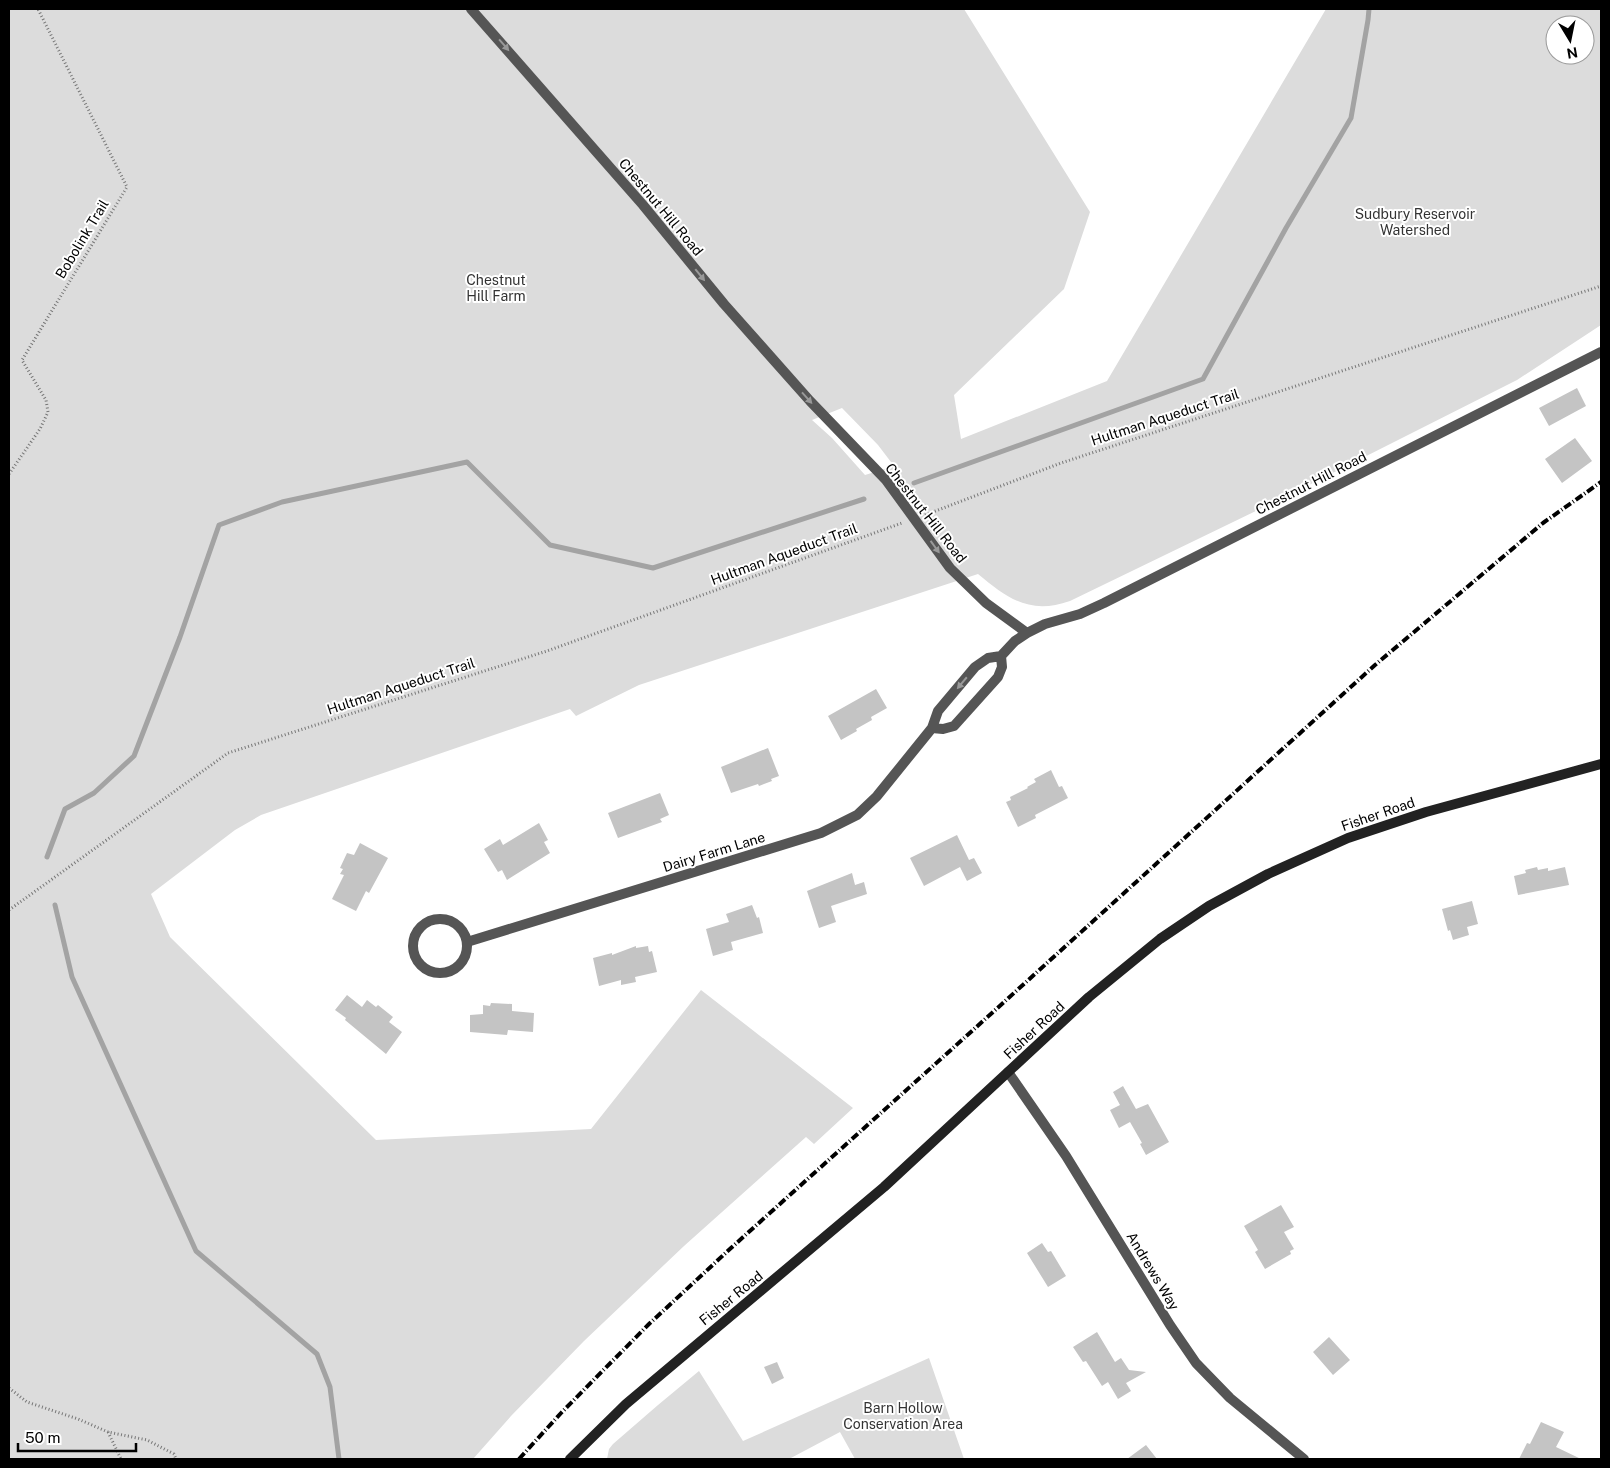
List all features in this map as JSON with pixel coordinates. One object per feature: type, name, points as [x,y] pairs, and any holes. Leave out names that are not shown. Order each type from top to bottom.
[{"type":"street","name":"Chestnut Hill Road","points":[[471,9],[643,205],[736,318],[810,401],[886,480],[950,568],[986,603],[1027,633],[1045,624],[1080,614],[1104,603],[1601,352]]},
{"type":"street","name":"Dairy Farm Lane","points":[[467,942],[821,833],[857,815],[877,796],[932,728],[938,711],[975,667],[988,658],[1001,656],[1015,641],[1027,633]]},
{"type":"street","points":[[932,728],[943,729],[954,726],[998,677],[1002,667],[1001,656]]},
{"type":"street","name":"Fisher Road","points":[[572,1459],[626,1404],[884,1187],[1089,997],[1160,939],[1209,906],[1268,874],[1348,838],[1449,805],[1601,764]]},
{"type":"street","points":[[436,919],[445,919],[460,927],[467,942],[463,961],[457,968],[448,972],[430,972],[421,967],[412,950],[412,941],[420,926],[436,919]]},
{"type":"street","name":"Andrews Way","points":[[1008,1072],[1066,1156],[1170,1325],[1192,1357],[1230,1398],[1304,1459]]},
{"type":"path","name":"Bobolink Trail","points":[[9,474],[40,429],[48,412],[46,400],[22,360],[127,187],[38,9]]},
{"type":"path","name":"Hultman Aqueduct Trail","points":[[9,910],[228,753],[548,651],[914,519],[1061,463],[1601,286]]},
{"type":"path","points":[[9,1388],[27,1402],[78,1419],[108,1432],[147,1440],[174,1454],[176,1459]]},
{"type":"path","points":[[108,1432],[121,1459]]},
{"type":"green space","points":[[9,9],[964,9],[1090,212],[1064,289],[954,395],[961,439],[1107,381],[1326,9],[1601,9],[1601,325],[1517,380],[1293,493],[1070,601],[1043,606],[1020,602],[999,591],[978,574],[639,685],[576,716],[570,709],[261,815],[235,830],[151,894],[170,937],[376,1140],[591,1129],[701,990],[853,1108],[814,1144],[806,1137],[684,1246],[584,1341],[511,1416],[473,1459],[9,1459]],"holes":[[[842,408],[878,445],[894,466],[865,475],[832,438],[812,420]]]},
{"type":"green space","name":"Barn Hollow Conservation Area","points":[[929,1358],[964,1459],[855,1459],[840,1432],[789,1459],[607,1459],[609,1449],[613,1444],[699,1371],[743,1441]]},
{"type":"building","points":[[1577,388],[1586,406],[1549,426],[1539,408]]},
{"type":"building","points":[[1575,438],[1592,461],[1562,483],[1545,459]]},
{"type":"building","points":[[876,689],[887,708],[871,717],[872,720],[856,729],[857,731],[841,740],[828,716]]},
{"type":"building","points":[[768,748],[779,776],[759,786],[758,784],[731,793],[721,767]]},
{"type":"building","points":[[1051,770],[1059,787],[1062,786],[1068,798],[1035,815],[1036,818],[1018,827],[1006,802],[1011,800],[1010,797],[1036,782],[1034,779]]},
{"type":"building","points":[[660,793],[669,815],[660,819],[662,822],[618,838],[608,813]]},
{"type":"building","points":[[539,823],[548,840],[544,842],[550,853],[507,880],[502,870],[498,872],[484,849],[500,839],[503,845]]},
{"type":"building","points":[[957,835],[969,860],[974,858],[982,873],[967,881],[960,867],[924,886],[910,858]]},
{"type":"building","points":[[360,843],[388,858],[369,893],[366,891],[356,911],[332,899],[344,875],[340,874],[343,869],[340,868],[347,853],[354,855]]},
{"type":"building","points":[[1537,867],[1538,870],[1548,868],[1548,871],[1565,867],[1569,885],[1518,895],[1514,876],[1526,873],[1525,870]]},
{"type":"building","points":[[852,873],[855,885],[864,882],[867,894],[831,906],[836,922],[819,928],[807,891]]},
{"type":"building","points":[[1472,901],[1478,924],[1467,927],[1469,935],[1453,940],[1450,930],[1448,931],[1442,909]]},
{"type":"building","points":[[752,905],[757,918],[759,917],[763,933],[731,942],[733,950],[713,956],[706,929],[729,922],[726,914]]},
{"type":"building","points":[[636,946],[636,948],[648,946],[649,952],[652,951],[657,972],[635,977],[636,982],[621,985],[621,980],[599,986],[593,958],[612,953],[612,955]]},
{"type":"building","points":[[347,995],[362,1007],[367,1000],[376,1007],[378,1005],[393,1017],[389,1022],[402,1032],[386,1054],[335,1010]]},
{"type":"building","points":[[491,1003],[512,1004],[512,1011],[534,1013],[533,1032],[508,1030],[507,1035],[470,1032],[470,1015],[483,1014],[483,1005],[490,1006]]},
{"type":"building","points":[[1123,1086],[1136,1109],[1148,1104],[1169,1142],[1146,1155],[1140,1144],[1142,1143],[1130,1122],[1119,1128],[1110,1110],[1120,1105],[1113,1092]]},
{"type":"building","points":[[1281,1205],[1294,1227],[1284,1232],[1294,1249],[1290,1251],[1291,1254],[1265,1269],[1255,1252],[1258,1250],[1244,1226]]},
{"type":"building","points":[[1042,1243],[1048,1252],[1051,1251],[1066,1276],[1048,1287],[1027,1253]]},
{"type":"building","points":[[1097,1332],[1115,1362],[1121,1358],[1129,1370],[1146,1372],[1126,1383],[1131,1391],[1118,1399],[1108,1382],[1102,1386],[1086,1361],[1083,1362],[1073,1347]]},
{"type":"building","points":[[1329,1337],[1350,1360],[1333,1375],[1313,1352]]},
{"type":"building","points":[[777,1362],[784,1378],[772,1384],[764,1367]]},
{"type":"building","points":[[1541,1422],[1564,1432],[1556,1447],[1581,1459],[1519,1459],[1527,1443],[1530,1444]]},
{"type":"building","points":[[1146,1445],[1157,1459],[1127,1459]]},
{"type":"waterway","points":[[914,483],[1203,379],[1286,228],[1351,118],[1369,9]]},
{"type":"waterway","points":[[47,857],[65,809],[94,793],[134,756],[180,637],[219,525],[282,502],[467,462],[550,545],[653,568],[864,499]]},
{"type":"waterway","points":[[55,905],[72,977],[196,1251],[317,1354],[330,1387],[339,1459]]},
{"type":"railway","points":[[519,1459],[562,1412],[649,1324],[1375,665],[1543,523],[1601,482]]},
{"type":"park label","name":"Sudbury Reservoir Watershed","points":[[1415,222]]},
{"type":"park label","name":"Chestnut Hill Farm","points":[[496,288]]}]
